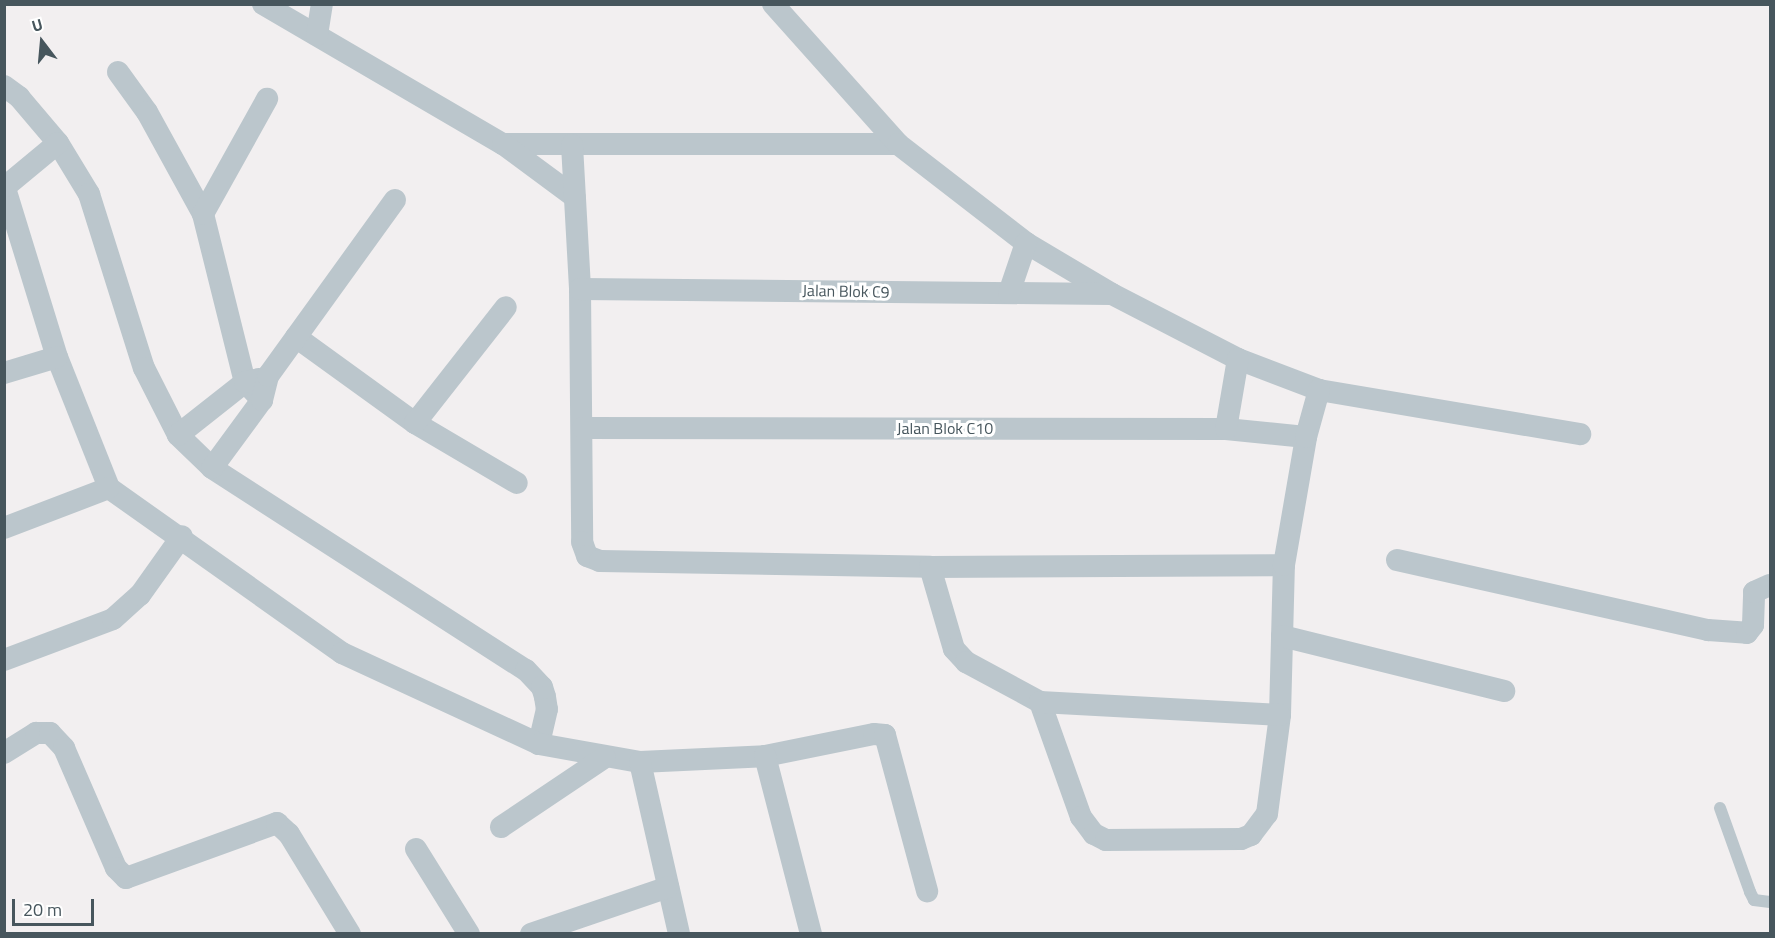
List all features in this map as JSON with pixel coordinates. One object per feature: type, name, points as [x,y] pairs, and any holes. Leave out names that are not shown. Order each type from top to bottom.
[{"type":"street","points":[[263,4],[503,144],[575,197]]},
{"type":"street","points":[[317,35],[322,4]]},
{"type":"street","points":[[773,4],[898,144],[1026,243],[1113,294],[1238,359],[1319,390],[1580,434]]},
{"type":"street","points":[[118,72],[147,112],[203,214],[245,382],[262,400]]},
{"type":"street","points":[[4,86],[19,97],[52,148],[89,194],[144,368],[178,435],[212,468],[526,670],[542,687],[545,697],[547,709],[539,744]]},
{"type":"street","points":[[203,214],[267,99]]},
{"type":"street","points":[[503,144],[898,144]]},
{"type":"street","points":[[572,144],[580,289],[583,428],[582,542],[587,556],[600,561],[930,567],[1284,565]]},
{"type":"street","points":[[52,148],[26,172],[5,185],[10,216],[57,357],[110,488],[182,536],[342,653],[539,744],[640,762],[765,756],[874,734],[885,735],[927,891]]},
{"type":"street","points":[[212,468],[262,400],[268,376],[395,200]]},
{"type":"street","points":[[1009,293],[1026,243]]},
{"type":"street","name":"Jalan Blok C9","points":[[580,289],[1113,294]]},
{"type":"street","points":[[415,423],[506,307]]},
{"type":"street","points":[[296,337],[415,423],[517,483]]},
{"type":"street","points":[[4,373],[57,357]]},
{"type":"street","points":[[1226,429],[1238,359]]},
{"type":"street","points":[[178,435],[245,382],[268,376]]},
{"type":"street","points":[[1040,702],[1086,828],[1106,840],[1241,839],[1251,835],[1267,814],[1280,715],[1284,565],[1306,437],[1319,390]]},
{"type":"street","name":"Jalan Blok C10","points":[[583,428],[1226,429],[1306,437]]},
{"type":"street","points":[[4,528],[110,488]]},
{"type":"street","points":[[4,660],[112,619],[140,595],[182,536]]},
{"type":"street","points":[[1397,560],[1708,630],[1747,633],[1753,625],[1754,592],[1770,585]]},
{"type":"street","points":[[930,567],[954,649],[966,662],[1040,702],[1280,715]]},
{"type":"street","points":[[1282,636],[1503,691]]},
{"type":"street","points":[[4,753],[36,733],[50,733],[64,748],[116,868],[126,878],[277,823],[288,834],[350,933]]},
{"type":"street","points":[[765,756],[811,933]]},
{"type":"street","points":[[501,827],[605,757]]},
{"type":"street","points":[[640,762],[680,933]]},
{"type":"street","points":[[416,849],[469,933]]},
{"type":"street","points":[[531,933],[668,887]]},
{"type":"lane","points":[[1720,808],[1754,900],[1770,902]]}]
